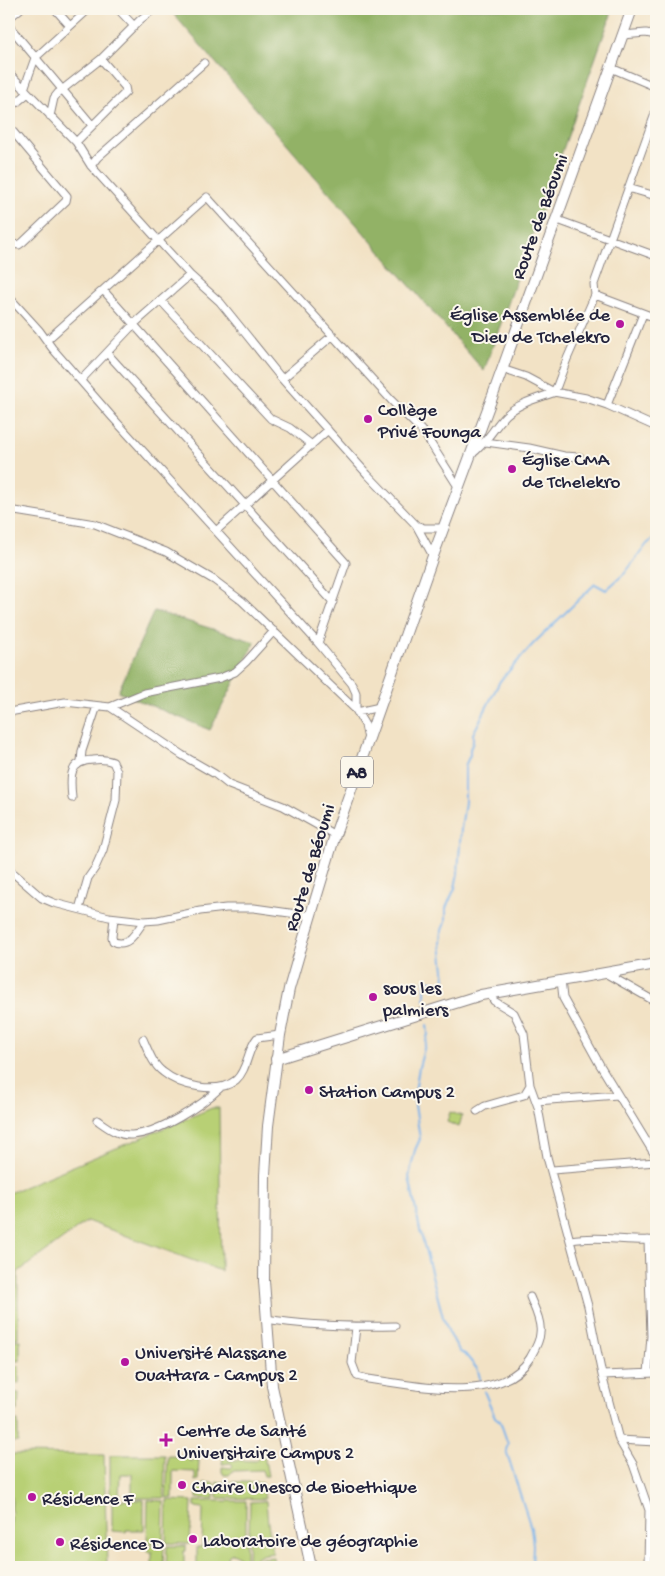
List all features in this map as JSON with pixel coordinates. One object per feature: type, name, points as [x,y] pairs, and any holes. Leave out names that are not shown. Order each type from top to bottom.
[{"type":"main road","name":"Route de Béoumi","points":[[311,1567],[272,1386],[263,1261],[264,1191],[268,1126],[276,1059],[289,990],[335,835],[368,739],[632,9]]},
{"type":"main road","points":[[276,1059],[489,993],[656,964]]},
{"type":"street","points":[[9,18],[20,9]]},
{"type":"street","points":[[54,9],[70,26]]},
{"type":"street","points":[[9,109],[26,91],[35,58],[89,9]]},
{"type":"street","points":[[118,9],[134,26]]},
{"type":"street","points":[[50,116],[54,98],[101,59],[154,9]]},
{"type":"street","points":[[9,26],[64,89],[92,125]]},
{"type":"street","points":[[623,35],[646,33],[656,35]]},
{"type":"street","points":[[76,142],[126,92],[125,87],[101,59]]},
{"type":"street","points":[[91,166],[97,158],[204,63]]},
{"type":"street","points":[[611,68],[656,87]]},
{"type":"street","points":[[9,73],[76,142],[91,166],[190,275],[220,302],[282,379],[416,525],[433,556]]},
{"type":"street","points":[[471,455],[486,442],[507,414],[522,403],[554,392],[595,294],[594,284],[656,111]]},
{"type":"street","points":[[9,127],[67,196],[66,201],[19,245],[13,244],[9,239]]},
{"type":"street","points":[[628,188],[656,196]]},
{"type":"street","points":[[47,340],[208,197],[332,335],[424,433],[458,488]]},
{"type":"street","points":[[555,219],[656,256]]},
{"type":"street","points":[[81,380],[134,324],[190,275]]},
{"type":"street","points":[[104,291],[346,563],[318,643]]},
{"type":"street","points":[[595,294],[656,318]]},
{"type":"street","points":[[9,297],[81,380],[318,643],[352,684],[356,693],[356,711]]},
{"type":"street","points":[[160,301],[271,419],[290,428],[312,445]]},
{"type":"street","points":[[607,405],[643,314]]},
{"type":"street","points":[[282,379],[332,335]]},
{"type":"street","points":[[107,353],[333,602]]},
{"type":"street","points":[[502,369],[526,377],[554,392],[586,398],[656,426]]},
{"type":"street","points":[[216,531],[328,430]]},
{"type":"street","points":[[486,442],[529,448],[564,456],[580,457]]},
{"type":"street","points":[[9,510],[95,524],[166,552],[214,580],[242,601],[356,711],[365,725],[368,739]]},
{"type":"street","points":[[416,525],[424,528],[443,528]]},
{"type":"street","points":[[9,712],[64,702],[110,707],[144,693],[210,680],[235,672],[274,631]]},
{"type":"street","points":[[81,761],[82,751],[97,706]]},
{"type":"street","points":[[110,707],[182,755],[216,774],[229,785],[283,806],[335,835]]},
{"type":"street","points":[[356,711],[380,707]]},
{"type":"street","points":[[72,798],[70,777],[77,763],[107,759],[113,762],[117,771],[116,800],[103,850],[88,878],[79,909]]},
{"type":"street","points":[[9,868],[42,898],[54,903],[114,918],[144,921],[226,908],[263,909],[311,916]]},
{"type":"street","points":[[114,918],[113,941],[121,944],[127,942],[144,921]]},
{"type":"street","points":[[605,973],[656,1002]]},
{"type":"street","points":[[561,980],[563,998],[656,1157]]},
{"type":"street","points":[[489,993],[494,1001],[514,1013],[524,1034],[530,1085],[536,1101],[541,1130],[588,1306],[602,1375],[619,1440],[633,1464],[649,1510],[648,1567]]},
{"type":"street","points":[[143,1039],[152,1059],[162,1072],[190,1086],[220,1088],[237,1079],[257,1038],[280,1034]]},
{"type":"street","points":[[477,1111],[485,1106],[524,1095],[530,1085]]},
{"type":"street","points":[[97,1120],[111,1130],[131,1136],[164,1125],[191,1111],[220,1088]]},
{"type":"street","points":[[536,1101],[618,1095]]},
{"type":"street","points":[[552,1170],[656,1162]]},
{"type":"street","points":[[570,1240],[590,1238],[652,1240],[651,1336],[648,1373]]},
{"type":"street","points":[[356,1326],[352,1363],[357,1376],[368,1379],[464,1389],[488,1385],[516,1374],[524,1367],[533,1354],[541,1332],[530,1296]]},
{"type":"street","points":[[266,1318],[297,1324],[395,1326]]},
{"type":"street","points":[[602,1375],[656,1374]]},
{"type":"street","points":[[619,1440],[656,1442]]},
{"type":"green space","points":[[169,9],[613,9],[484,371]]},
{"type":"green space","points":[[154,611],[255,642],[210,730],[118,692]]},
{"type":"green space","points":[[212,1108],[219,1108],[221,1271],[87,1221],[18,1272],[18,1338],[9,1338],[9,1193]]},
{"type":"green space","points":[[450,1112],[462,1116],[459,1127],[447,1122]]},
{"type":"green space","points":[[9,1340],[20,1340],[20,1361],[9,1361]]},
{"type":"green space","points":[[9,1366],[19,1366],[19,1383],[9,1383]]},
{"type":"green space","points":[[9,1393],[19,1393],[18,1410],[9,1410]]},
{"type":"green space","points":[[9,1421],[18,1421],[18,1442],[9,1442]]},
{"type":"green space","points":[[9,1454],[104,1455],[107,1567],[11,1567],[9,1525],[11,1525],[12,1497],[9,1497]]},
{"type":"green space","points":[[193,1454],[196,1454],[196,1460],[199,1460],[198,1480],[195,1481],[195,1472],[173,1471],[173,1498],[166,1498],[168,1456],[189,1457],[189,1461],[193,1461]]},
{"type":"green space","points":[[110,1455],[165,1455],[164,1498],[132,1498],[132,1474],[120,1474],[119,1498],[110,1498]]},
{"type":"green space","points":[[225,1455],[227,1455],[228,1460],[256,1461],[261,1455],[264,1455],[268,1476],[264,1476],[262,1470],[233,1471],[229,1475],[224,1475],[222,1467],[231,1468],[233,1466],[231,1463],[222,1464]]},
{"type":"green space","points":[[217,1482],[262,1482],[265,1499],[217,1498]]},
{"type":"green space","points":[[204,1483],[214,1483],[214,1499],[197,1498],[197,1488],[203,1488]]},
{"type":"green space","points":[[112,1500],[144,1500],[144,1530],[112,1531]]},
{"type":"green space","points":[[148,1500],[164,1501],[163,1543],[147,1543]]},
{"type":"green space","points":[[167,1500],[192,1501],[190,1544],[166,1543]]},
{"type":"green space","points":[[195,1501],[246,1501],[246,1564],[242,1566],[238,1563],[239,1557],[233,1553],[229,1555],[227,1560],[233,1567],[197,1567],[197,1547],[202,1547],[203,1508],[195,1507]]},
{"type":"green space","points":[[266,1501],[273,1553],[260,1555],[248,1563],[250,1502]]},
{"type":"green space","points":[[147,1546],[164,1546],[163,1567],[152,1567],[152,1552],[147,1552]]},
{"type":"green space","points":[[167,1546],[186,1546],[186,1551],[184,1551],[184,1567],[166,1567]]},
{"type":"green space","points":[[273,1557],[274,1567],[257,1565],[247,1567],[260,1558]]},
{"type":"waterway","points":[[425,1000],[425,980],[442,983],[445,979],[441,943],[442,930],[446,921],[446,908],[455,888],[458,873],[465,802],[465,766],[470,755],[473,734],[500,681],[534,643],[595,584],[606,590],[625,573],[647,544],[656,537]]},
{"type":"waterway","points":[[427,1025],[428,1034],[419,1067],[414,1098],[420,1139],[415,1150],[409,1177],[420,1230],[443,1317],[449,1333],[460,1352],[465,1354],[478,1370],[481,1383]]},
{"type":"waterway","points":[[484,1391],[495,1417],[500,1421],[508,1444],[506,1450],[531,1528],[533,1545],[532,1567]]},
{"type":"place","name":"Église Assemblée de Dieu de Tchelekro","points":[[620,324]]},
{"type":"place","name":"Collège Privé Founga","points":[[368,419]]},
{"type":"place","name":"Église CMA de Tchelekro","points":[[512,469]]},
{"type":"place","name":"sous les palmiers","points":[[373,997]]},
{"type":"place","name":"Station Campus 2","points":[[309,1090]]},
{"type":"place","name":"Université Alassane Ouattara - Campus 2","points":[[125,1362]]},
{"type":"place","name":"Centre de Santé Universitaire Campus 2","points":[[166,1440]]},
{"type":"place","name":"Chaire Unesco de Bioethique","points":[[182,1485]]},
{"type":"place","name":"Résidence F","points":[[32,1497]]},
{"type":"place","name":"Laboratoire de géographie","points":[[193,1539]]},
{"type":"place","name":"Résidence D","points":[[60,1542]]}]
